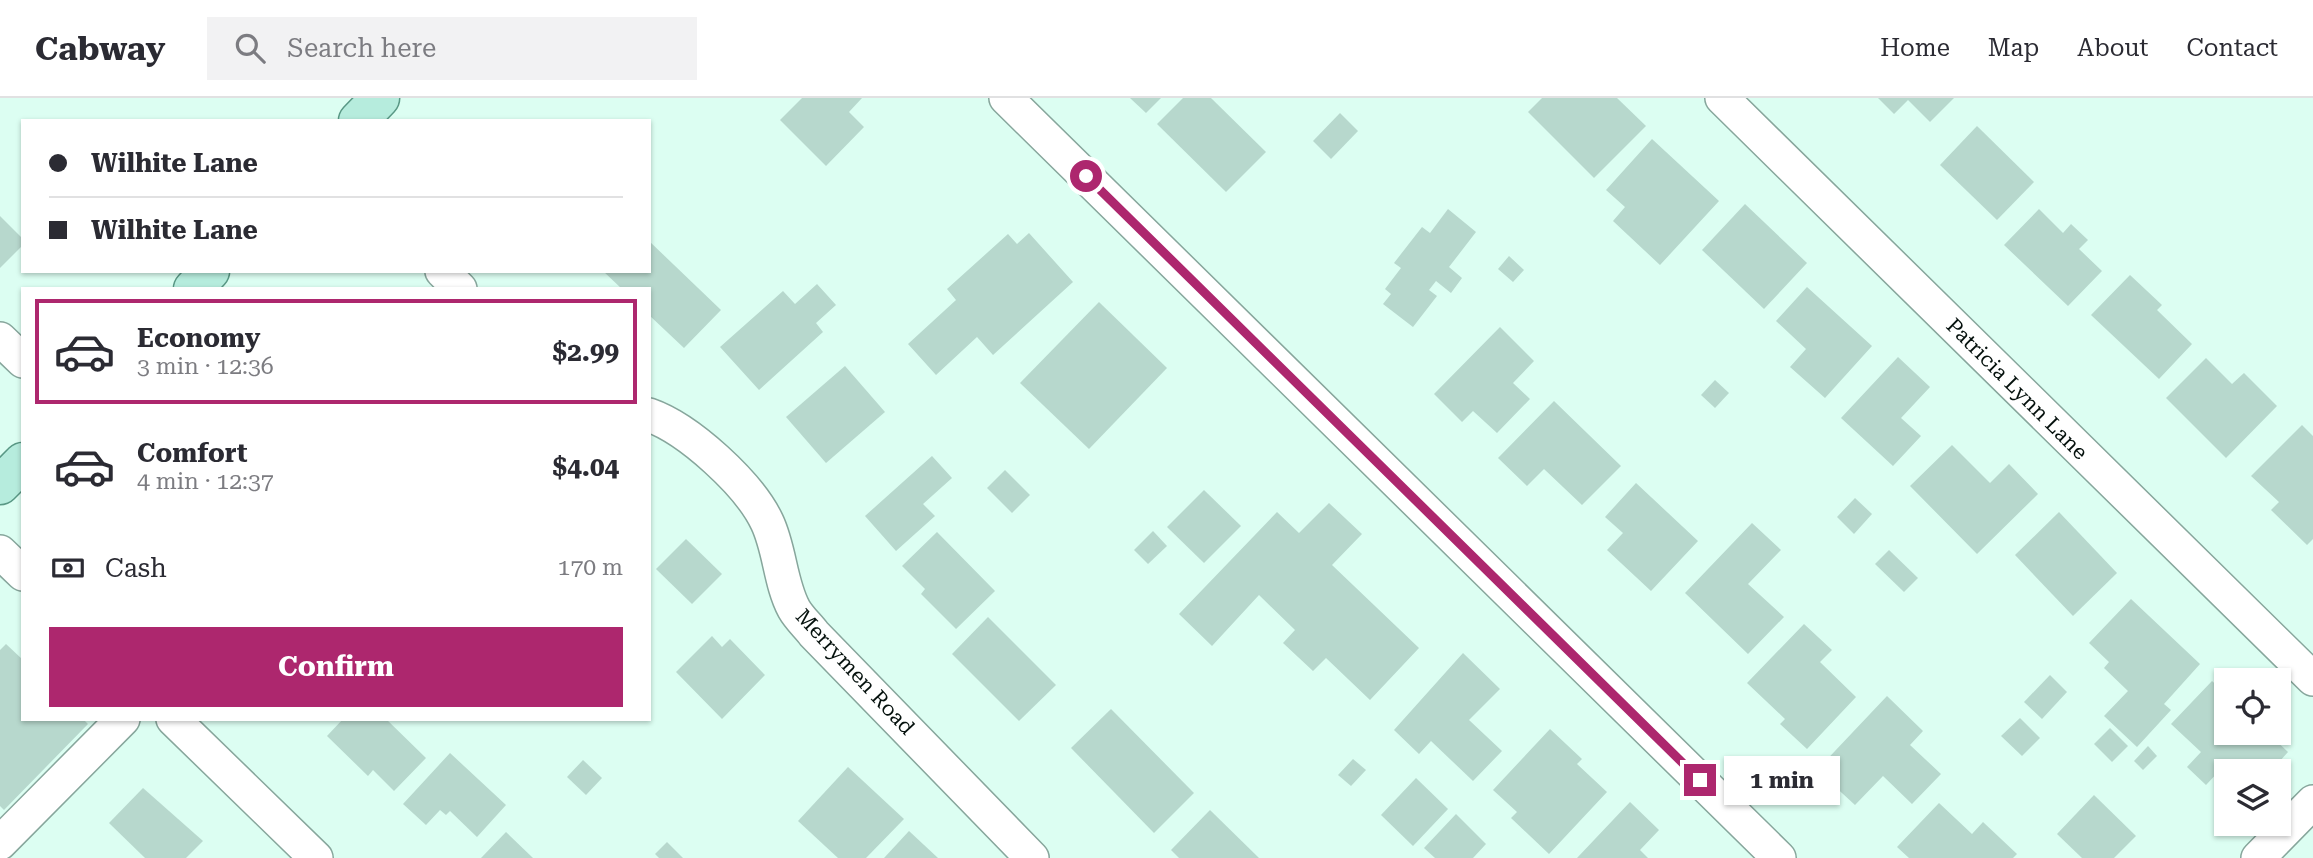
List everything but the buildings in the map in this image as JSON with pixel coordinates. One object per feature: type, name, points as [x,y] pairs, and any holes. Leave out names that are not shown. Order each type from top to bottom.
[{"type":"main road","points":[[360,119],[380,98]]},
{"type":"main road","points":[[194,287],[208,273]]},
{"type":"main road","points":[[0,485],[21,464]]},
{"type":"street","points":[[1006,98],[1779,858]]},
{"type":"street","name":"Patricia Lynn Lane","points":[[1722,98],[2313,679]]},
{"type":"street","points":[[444,273],[458,287]]},
{"type":"street","points":[[0,339],[21,359]]},
{"type":"street","name":"Merrymen Road","points":[[651,416],[663,420],[715,459],[741,485],[767,522],[794,609],[814,635],[1032,858]]},
{"type":"street","points":[[0,552],[21,572]]},
{"type":"street","points":[[0,843],[121,721]]},
{"type":"street","points":[[175,721],[316,858]]},
{"type":"street","points":[[2258,858],[2313,802]]},
{"type":"route","points":[[1086,176],[1700,780]]}]
